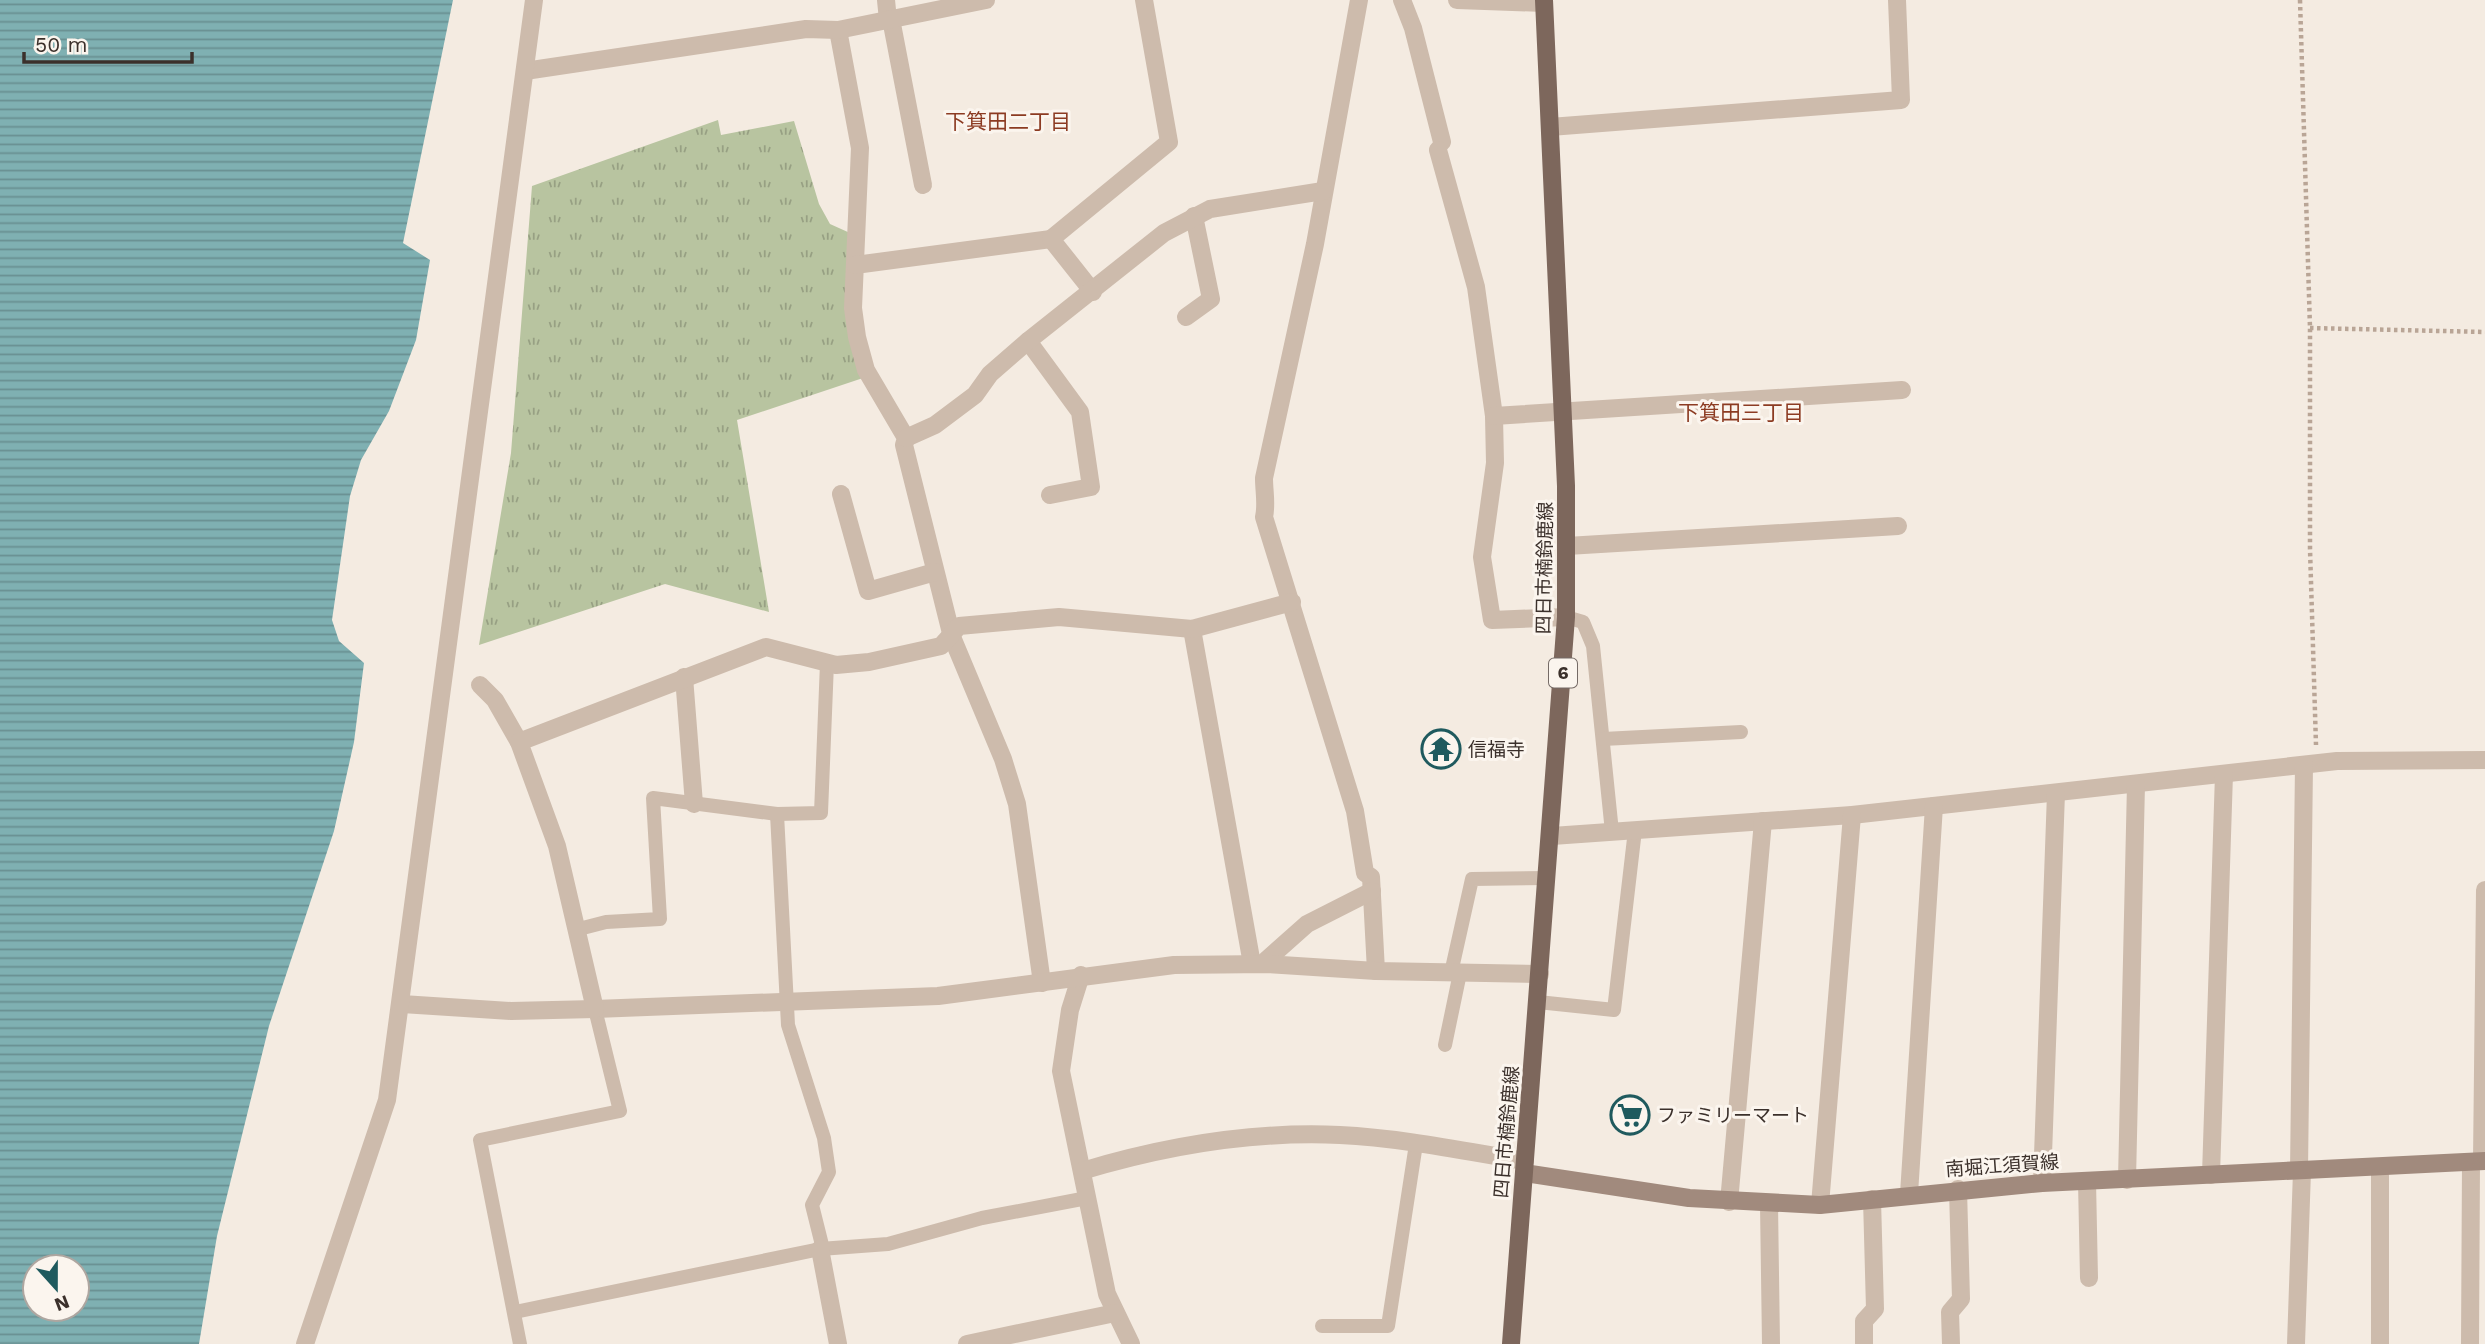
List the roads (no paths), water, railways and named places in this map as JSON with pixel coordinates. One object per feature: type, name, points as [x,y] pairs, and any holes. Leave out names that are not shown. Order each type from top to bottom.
[{"type":"main road","name":"四日市楠鈴鹿線","points":[[1511,1344],[1552,836],[1566,617],[1567,546],[1544,2]]},
{"type":"main road","name":"南堀江須賀線","points":[[1524,1167],[1689,1199],[1820,1205],[1958,1189],[2042,1183],[2479,1161]]},
{"type":"street","points":[[305,1344],[387,1100],[402,1004],[534,0]]},
{"type":"street","points":[[886,0],[923,185]]},
{"type":"street","points":[[525,71],[806,29],[838,30],[985,0]]},
{"type":"street","points":[[855,265],[1051,239],[1169,142],[1144,0]]},
{"type":"street","points":[[1359,0],[1302,310],[1264,478],[1264,517],[1355,811],[1365,873],[1371,877],[1376,971]]},
{"type":"street","points":[[1402,0],[1413,28],[1476,287],[1494,416],[1495,463],[1482,557],[1492,620],[1566,617]]},
{"type":"street","points":[[1457,0],[1544,2]]},
{"type":"street","points":[[1550,128],[1902,100],[1897,0]]},
{"type":"street","points":[[838,30],[860,148],[853,308],[860,354],[906,438],[904,445],[952,637],[1003,759],[1017,804],[1042,983]]},
{"type":"street","points":[[906,438],[935,425],[975,395],[990,374],[1028,341],[1164,233],[1210,209],[1323,191]]},
{"type":"street","points":[[1186,317],[1211,299],[1194,216]]},
{"type":"street","points":[[1051,239],[1093,292]]},
{"type":"street","points":[[1028,341],[1080,412],[1091,487],[1051,495]]},
{"type":"street","points":[[1494,416],[1562,414],[1902,390]]},
{"type":"street","points":[[841,494],[868,590],[935,572]]},
{"type":"street","points":[[1567,546],[1898,526]]},
{"type":"street","points":[[519,742],[766,647],[836,665],[869,662],[941,646],[952,637],[959,626],[1059,617],[1192,629],[1292,603]]},
{"type":"street","points":[[1192,629],[1257,964]]},
{"type":"street","points":[[684,677],[694,804]]},
{"type":"street","points":[[480,685],[495,700],[519,742],[556,846],[595,1009]]},
{"type":"street","points":[[1552,836],[1852,815],[2310,764],[2485,760]]},
{"type":"street","points":[[2296,1344],[2300,1312],[2300,1171],[2310,764]]},
{"type":"street","points":[[2211,1175],[2224,774]]},
{"type":"street","points":[[2127,1180],[2136,784]]},
{"type":"street","points":[[2042,1183],[2056,793]]},
{"type":"street","points":[[1909,1194],[1934,806]]},
{"type":"street","points":[[1820,1205],[1852,815]]},
{"type":"street","points":[[1729,1202],[1763,821]]},
{"type":"street","points":[[2470,1344],[2479,1161],[2485,890]]},
{"type":"street","points":[[1257,964],[1307,924],[1372,891]]},
{"type":"street","points":[[402,1004],[511,1010],[595,1009],[938,996],[1042,983],[1081,975],[1174,965],[1257,964],[1376,971],[1540,974]]},
{"type":"street","points":[[1081,975],[1070,1010],[1061,1071],[1107,1294],[1115,1313],[1128,1332],[1131,1344]]},
{"type":"street","points":[[1082,1171],[1123,1159],[1237,1139],[1340,1136],[1416,1144],[1524,1167]]},
{"type":"street","points":[[2380,1167],[2380,1344]]},
{"type":"street","points":[[2087,1181],[2089,1278]]},
{"type":"street","points":[[1951,1344],[1950,1312],[1961,1299],[1958,1189]]},
{"type":"street","points":[[1864,1344],[1864,1321],[1875,1309],[1872,1199]]},
{"type":"street","points":[[1769,1204],[1771,1344]]},
{"type":"street","points":[[822,1249],[838,1344]]},
{"type":"street","points":[[967,1344],[1115,1313]]},
{"type":"lane","points":[[1566,617],[1583,622],[1593,646],[1612,832]]},
{"type":"lane","points":[[575,930],[606,922],[660,919],[653,798],[777,814],[821,813],[827,663]]},
{"type":"lane","points":[[1602,739],[1741,732]]},
{"type":"lane","points":[[777,814],[788,1025],[824,1138],[829,1172],[812,1205],[822,1249]]},
{"type":"lane","points":[[1538,1003],[1614,1010],[1635,830]]},
{"type":"lane","points":[[1445,1045],[1472,879],[1548,878]]},
{"type":"lane","points":[[520,1344],[480,1140],[620,1111],[595,1009]]},
{"type":"lane","points":[[1322,1326],[1388,1326],[1416,1144]]},
{"type":"lane","points":[[515,1312],[822,1249],[888,1244],[982,1218],[1087,1198]]},
{"type":"water","points":[[0,0],[453,0],[403,243],[430,260],[416,340],[389,411],[361,460],[350,496],[332,620],[339,641],[364,663],[354,742],[334,831],[269,1026],[217,1236],[199,1344],[0,1344]]},
{"type":"place","name":"信福寺","points":[[1441,749]]},
{"type":"place","name":"ファミリーマート","points":[[1630,1115]]},
{"type":"district","name":"下箕田二丁目","points":[[1008,122]]},
{"type":"district","name":"下箕田三丁目","points":[[1741,413]]}]
